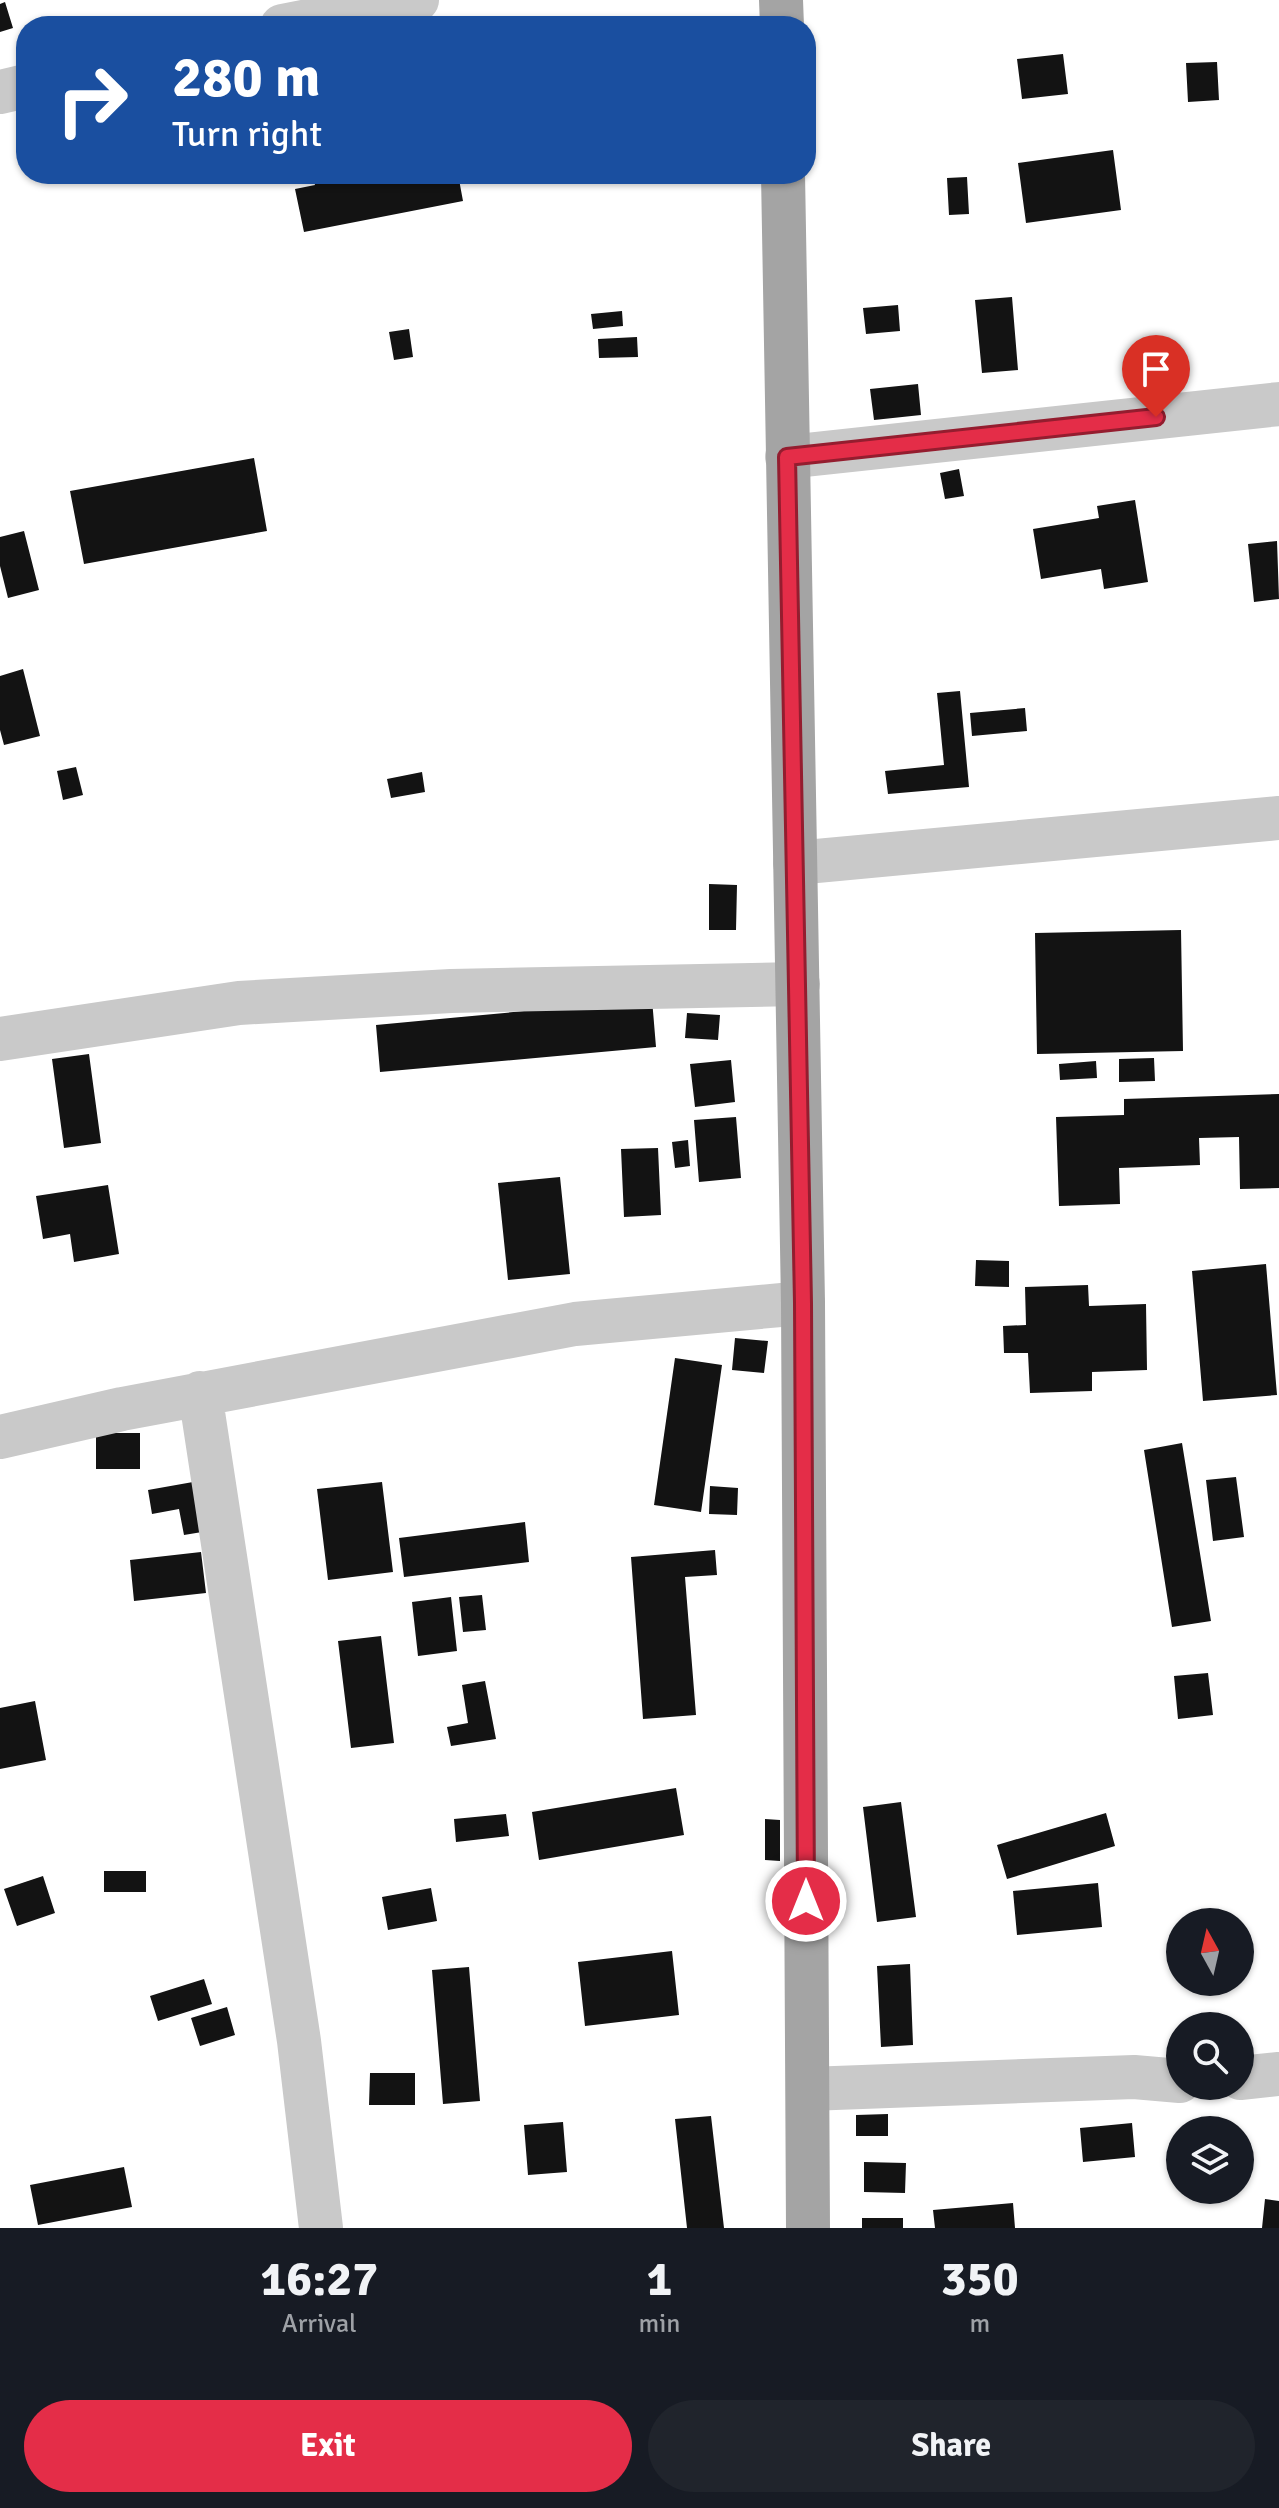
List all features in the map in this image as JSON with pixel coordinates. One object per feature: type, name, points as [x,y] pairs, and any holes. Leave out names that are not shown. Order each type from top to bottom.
[{"type":"main road","points":[[783,184],[803,1303],[808,2228]]},
{"type":"street","points":[[334,16],[417,0]]},
{"type":"street","points":[[787,457],[1279,404]]},
{"type":"street","points":[[795,863],[1279,818]]},
{"type":"street","points":[[0,1039],[239,1003],[451,991],[798,984]]},
{"type":"street","points":[[0,1437],[200,1393],[575,1324],[803,1303]]},
{"type":"street","points":[[200,1393],[299,2041],[321,2228]]},
{"type":"street","points":[[1254,2077],[1279,2074]]},
{"type":"street","points":[[808,2089],[1134,2077],[1166,2080]]},
{"type":"building","points":[[5,2],[13,28],[0,32],[0,4]]},
{"type":"building","points":[[1063,54],[1068,94],[1022,99],[1017,59]]},
{"type":"building","points":[[1217,62],[1219,100],[1188,102],[1186,63]]},
{"type":"building","points":[[1113,150],[1121,210],[1026,223],[1018,163]]},
{"type":"building","points":[[967,177],[969,214],[949,215],[947,178]]},
{"type":"building","points":[[460,184],[463,201],[304,232],[295,189],[315,185]]},
{"type":"building","points":[[1012,297],[1018,370],[982,373],[975,300]]},
{"type":"building","points":[[898,305],[900,331],[866,334],[863,308]]},
{"type":"building","points":[[622,311],[623,326],[593,329],[591,314]]},
{"type":"building","points":[[409,329],[413,357],[394,360],[389,332]]},
{"type":"building","points":[[637,337],[638,357],[599,358],[598,339]]},
{"type":"building","points":[[918,384],[921,415],[874,420],[870,389]]},
{"type":"building","points":[[254,458],[267,531],[84,564],[70,491]]},
{"type":"building","points":[[959,469],[964,496],[945,499],[940,473]]},
{"type":"building","points":[[1135,500],[1148,582],[1104,589],[1101,569],[1041,579],[1033,529],[1099,518],[1097,506]]},
{"type":"building","points":[[24,531],[39,590],[8,598],[0,566],[0,537]]},
{"type":"building","points":[[1277,541],[1279,599],[1254,602],[1248,544]]},
{"type":"building","points":[[23,669],[40,736],[4,745],[0,730],[0,676]]},
{"type":"building","points":[[960,691],[969,787],[888,794],[885,771],[944,765],[937,693]]},
{"type":"building","points":[[1025,708],[1027,731],[972,736],[970,713]]},
{"type":"building","points":[[76,767],[83,795],[63,800],[57,771]]},
{"type":"building","points":[[422,772],[425,792],[391,798],[387,779]]},
{"type":"building","points":[[709,884],[737,885],[736,930],[709,930]]},
{"type":"building","points":[[1181,930],[1183,1051],[1037,1054],[1035,933]]},
{"type":"building","points":[[652,999],[656,1047],[380,1072],[376,1025]]},
{"type":"building","points":[[687,1013],[720,1015],[718,1040],[685,1038]]},
{"type":"building","points":[[89,1054],[101,1143],[64,1148],[52,1059]]},
{"type":"building","points":[[1154,1058],[1155,1081],[1119,1082],[1119,1059]]},
{"type":"building","points":[[731,1060],[735,1102],[695,1107],[690,1064]]},
{"type":"building","points":[[1096,1061],[1097,1078],[1060,1080],[1059,1064]]},
{"type":"building","points":[[1279,1094],[1279,1188],[1240,1189],[1239,1137],[1199,1138],[1200,1165],[1119,1168],[1120,1204],[1059,1206],[1056,1117],[1124,1115],[1124,1099]]},
{"type":"building","points":[[736,1117],[741,1178],[699,1182],[694,1120]]},
{"type":"building","points":[[688,1140],[690,1166],[675,1168],[672,1142]]},
{"type":"building","points":[[658,1148],[661,1215],[624,1217],[621,1149]]},
{"type":"building","points":[[560,1177],[570,1274],[508,1280],[498,1183]]},
{"type":"building","points":[[108,1185],[119,1254],[74,1262],[70,1234],[43,1239],[36,1196]]},
{"type":"building","points":[[976,1260],[1009,1261],[1009,1287],[975,1286]]},
{"type":"building","points":[[1266,1264],[1277,1395],[1203,1401],[1192,1271]]},
{"type":"building","points":[[1088,1285],[1089,1306],[1146,1304],[1147,1370],[1092,1372],[1092,1391],[1030,1393],[1028,1353],[1004,1353],[1003,1326],[1026,1325],[1025,1287]]},
{"type":"building","points":[[735,1338],[768,1341],[764,1373],[732,1370]]},
{"type":"building","points":[[675,1358],[722,1365],[701,1512],[654,1505]]},
{"type":"building","points":[[96,1433],[140,1433],[140,1469],[96,1469]]},
{"type":"building","points":[[1182,1443],[1211,1621],[1172,1627],[1144,1450]]},
{"type":"building","points":[[1236,1477],[1244,1537],[1213,1541],[1206,1480]]},
{"type":"building","points":[[193,1482],[202,1532],[184,1535],[179,1509],[152,1514],[148,1490]]},
{"type":"building","points":[[382,1482],[393,1572],[328,1580],[317,1489]]},
{"type":"building","points":[[710,1486],[738,1488],[737,1515],[709,1514]]},
{"type":"building","points":[[525,1522],[529,1562],[404,1577],[399,1538]]},
{"type":"building","points":[[715,1550],[717,1575],[685,1577],[696,1715],[643,1719],[631,1557]]},
{"type":"building","points":[[201,1552],[206,1593],[134,1601],[130,1560]]},
{"type":"building","points":[[482,1595],[486,1630],[463,1632],[459,1597]]},
{"type":"building","points":[[451,1597],[457,1651],[418,1656],[412,1602]]},
{"type":"building","points":[[381,1636],[394,1743],[351,1748],[338,1641]]},
{"type":"building","points":[[1208,1673],[1213,1715],[1178,1719],[1174,1676]]},
{"type":"building","points":[[485,1681],[496,1739],[451,1746],[447,1727],[468,1723],[462,1685]]},
{"type":"building","points":[[35,1701],[46,1760],[0,1769],[0,1708]]},
{"type":"building","points":[[676,1788],[684,1835],[539,1860],[532,1812]]},
{"type":"building","points":[[901,1802],[916,1917],[877,1922],[863,1807]]},
{"type":"building","points":[[1106,1813],[1115,1846],[1007,1879],[997,1845]]},
{"type":"building","points":[[506,1814],[509,1836],[456,1842],[454,1819]]},
{"type":"building","points":[[765,1819],[780,1820],[780,1861],[765,1860]]},
{"type":"building","points":[[104,1871],[146,1871],[146,1892],[104,1892]]},
{"type":"building","points":[[43,1876],[55,1913],[17,1926],[4,1889]]},
{"type":"building","points":[[1098,1883],[1102,1927],[1017,1935],[1013,1891]]},
{"type":"building","points":[[431,1888],[437,1921],[388,1930],[382,1897]]},
{"type":"building","points":[[672,1951],[679,2015],[585,2026],[578,1962]]},
{"type":"building","points":[[910,1964],[913,2045],[881,2047],[877,1966]]},
{"type":"building","points":[[469,1967],[480,2101],[443,2104],[432,1970]]},
{"type":"building","points":[[204,1979],[212,2004],[158,2021],[150,1996]]},
{"type":"building","points":[[227,2007],[235,2035],[200,2046],[191,2018]]},
{"type":"building","points":[[370,2073],[415,2073],[415,2105],[369,2105]]},
{"type":"building","points":[[888,2114],[888,2136],[856,2136],[856,2115]]},
{"type":"building","points":[[711,2116],[724,2228],[687,2228],[675,2119]]},
{"type":"building","points":[[563,2122],[567,2172],[528,2175],[524,2125]]},
{"type":"building","points":[[1132,2123],[1135,2157],[1083,2162],[1080,2128]]},
{"type":"building","points":[[864,2162],[906,2163],[905,2193],[864,2192]]},
{"type":"building","points":[[124,2167],[132,2207],[38,2225],[30,2185]]},
{"type":"building","points":[[1265,2199],[1279,2201],[1279,2228],[1262,2228]]},
{"type":"building","points":[[1013,2203],[1015,2228],[935,2228],[933,2210]]},
{"type":"building","points":[[862,2218],[903,2218],[903,2228],[862,2228]]},
{"type":"route","points":[[806,1901],[803,1303],[787,457],[1156,417]]}]
